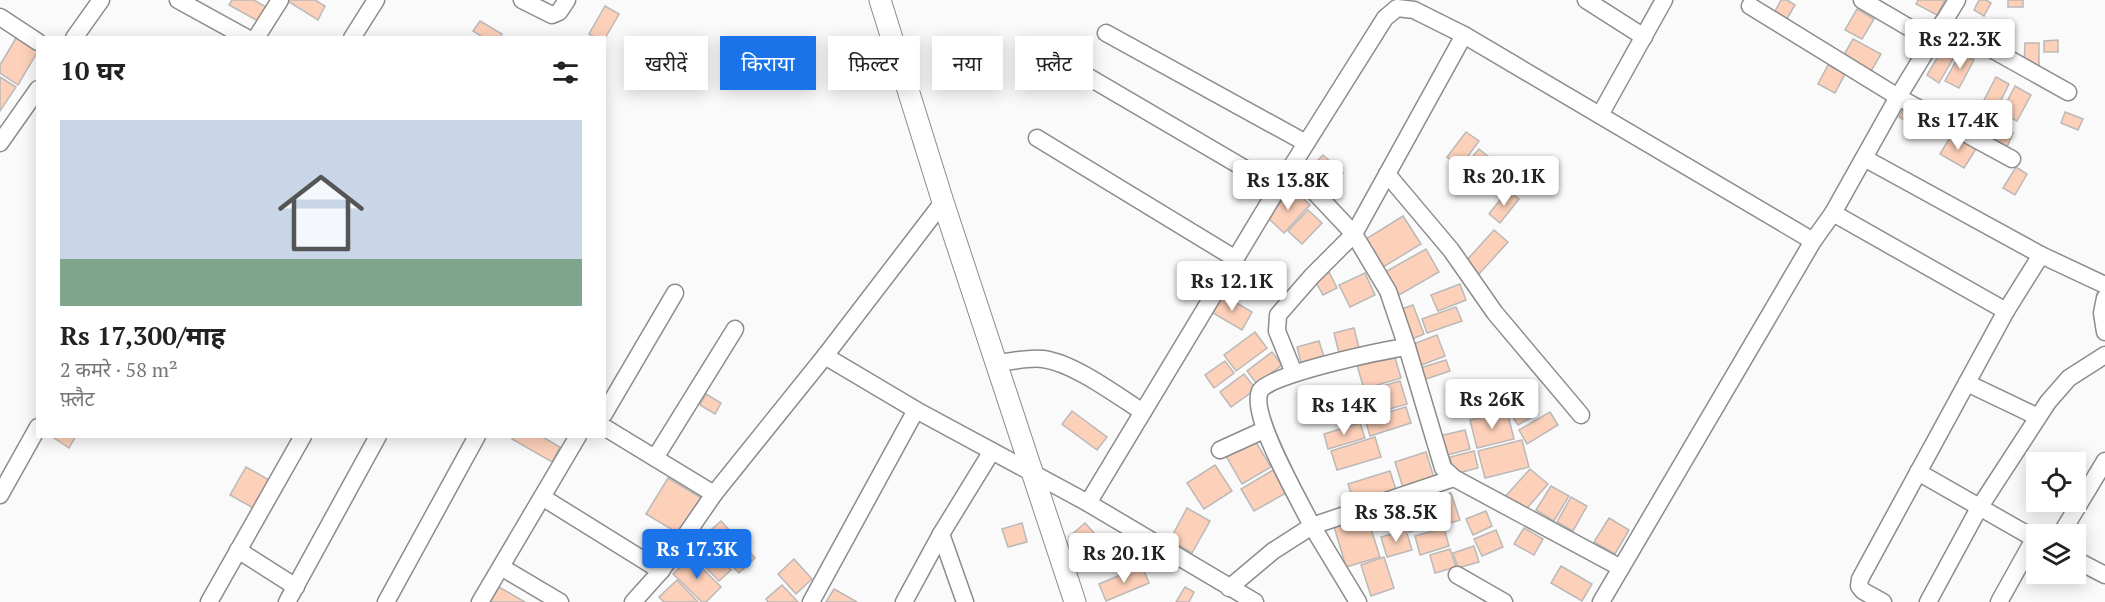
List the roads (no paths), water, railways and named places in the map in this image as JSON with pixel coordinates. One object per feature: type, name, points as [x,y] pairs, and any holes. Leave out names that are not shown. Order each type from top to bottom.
[{"type":"street","points":[[75,36],[101,0]]},
{"type":"street","points":[[178,0],[243,36]]},
{"type":"street","points":[[257,36],[280,0]]},
{"type":"street","points":[[353,36],[376,0]]},
{"type":"street","points":[[522,0],[552,15],[560,12],[567,0]]},
{"type":"street","points":[[880,0],[943,202],[1074,602]]},
{"type":"street","points":[[1586,0],[1644,37]]},
{"type":"street","points":[[1600,115],[1664,0]]},
{"type":"street","points":[[1862,0],[1932,41]]},
{"type":"street","points":[[1601,602],[1957,0]]},
{"type":"street","points":[[1750,6],[1898,97],[2012,159]]},
{"type":"street","points":[[1088,502],[1306,143],[1385,18],[1397,8],[1414,10],[1464,35],[1813,241]]},
{"type":"street","points":[[0,17],[36,41]]},
{"type":"street","points":[[1943,22],[2068,92]]},
{"type":"street","points":[[1106,33],[1306,143]]},
{"type":"street","points":[[1294,373],[1277,331],[1278,315],[1312,276],[1354,234],[1464,35]]},
{"type":"street","points":[[1093,80],[1278,188]]},
{"type":"street","points":[[0,142],[36,91]]},
{"type":"street","points":[[1037,138],[1236,259]]},
{"type":"street","points":[[1864,158],[2041,255],[2105,285]]},
{"type":"street","points":[[1291,167],[1354,234],[1388,291],[1407,346],[1440,462],[1447,473],[1621,568]]},
{"type":"street","points":[[1387,174],[1450,250],[1495,313],[1581,415]]},
{"type":"street","points":[[633,602],[661,571],[714,494],[825,356],[943,202]]},
{"type":"street","points":[[1833,213],[2006,311]]},
{"type":"street","points":[[1883,602],[1863,591],[1859,586],[1860,579],[2006,311],[2041,255]]},
{"type":"street","points":[[606,411],[675,292]]},
{"type":"street","points":[[2105,298],[2102,313],[2105,332]]},
{"type":"street","points":[[655,458],[735,329]]},
{"type":"street","points":[[1358,602],[1312,526],[1264,430],[1259,409],[1259,393],[1269,384],[1294,373],[1407,346]]},
{"type":"street","points":[[1928,602],[1979,508],[2058,389],[2069,378],[2105,355]]},
{"type":"street","points":[[825,356],[916,410],[1088,502],[1255,602]]},
{"type":"street","points":[[996,363],[1040,358],[1054,361],[1071,368],[1143,412]]},
{"type":"street","points":[[1967,383],[2038,417]]},
{"type":"street","points":[[811,602],[916,410]]},
{"type":"street","points":[[606,428],[714,494]]},
{"type":"street","points":[[1220,450],[1264,430]]},
{"type":"street","points":[[0,495],[36,431]]},
{"type":"street","points":[[209,602],[302,438]]},
{"type":"street","points":[[287,602],[377,438]]},
{"type":"street","points":[[386,602],[476,438]]},
{"type":"street","points":[[480,602],[577,438]]},
{"type":"street","points":[[904,602],[941,534],[992,451]]},
{"type":"street","points":[[2067,524],[2105,461]]},
{"type":"street","points":[[1918,472],[2026,534]]},
{"type":"street","points":[[1229,588],[1273,551],[1312,526],[1454,477]]},
{"type":"street","points":[[542,497],[661,571]]},
{"type":"street","points":[[941,534],[964,602]]},
{"type":"street","points":[[238,550],[296,586]]},
{"type":"street","points":[[2003,600],[2026,556]]},
{"type":"street","points":[[2086,565],[2105,575]]},
{"type":"street","points":[[501,567],[560,602]]},
{"type":"street","points":[[1457,575],[1504,602]]}]
